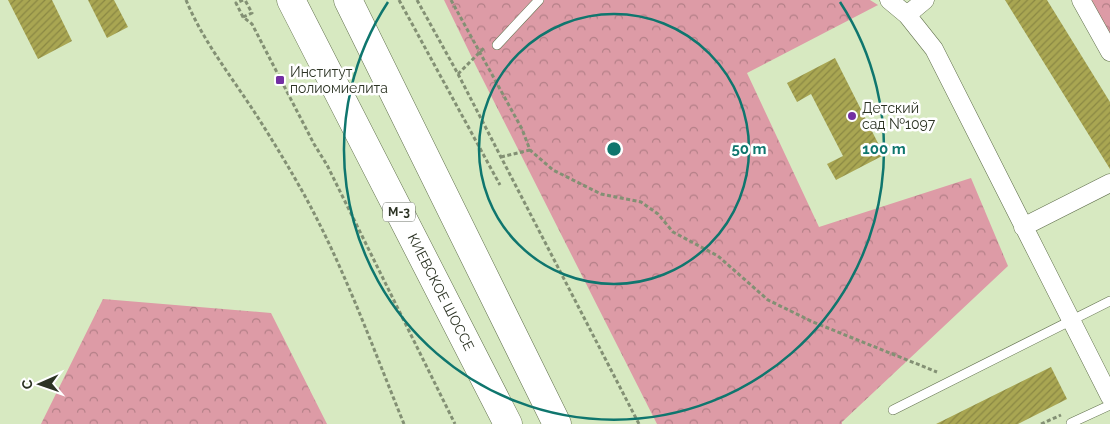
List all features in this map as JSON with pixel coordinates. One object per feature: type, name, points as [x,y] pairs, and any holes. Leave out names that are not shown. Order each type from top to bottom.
[{"type":"highway","name":"КИЕВСКОЕ ШОССЕ","points":[[291,0],[508,424]]},
{"type":"highway","points":[[348,0],[557,424]]},
{"type":"street","points":[[889,0],[906,15],[934,49],[1110,397]]},
{"type":"street","points":[[906,15],[926,0]]},
{"type":"street","points":[[1081,0],[1110,52]]},
{"type":"street","points":[[1023,227],[1110,183]]},
{"type":"lane","points":[[497,44],[539,0]]},
{"type":"lane","points":[[893,410],[1110,302]]},
{"type":"lane","points":[[1071,424],[1110,405]]},
{"type":"path","points":[[186,0],[194,18],[218,58],[306,197],[328,240],[404,424]]},
{"type":"path","points":[[244,17],[252,13],[244,0],[236,3],[244,17],[252,24],[310,136],[328,165],[455,424]]},
{"type":"path","points":[[400,0],[500,185]]},
{"type":"path","points":[[417,0],[458,74],[639,424]]},
{"type":"path","points":[[451,0],[522,129],[530,150],[553,170],[601,194],[641,202],[658,214],[673,232],[718,256],[768,300],[813,322],[954,379]]},
{"type":"path","points":[[458,74],[486,46]]},
{"type":"path","points":[[501,158],[530,150]]},
{"type":"green space","points":[[444,0],[870,0],[878,5],[747,73],[819,227],[971,178],[1008,266],[842,424],[657,424]]},
{"type":"green space","points":[[1082,0],[1110,0],[1110,54]]},
{"type":"green space","points":[[103,299],[271,313],[327,424],[41,424]]},
{"type":"building","points":[[8,0],[52,0],[72,41],[38,59]]},
{"type":"building","points":[[88,0],[114,0],[128,27],[107,38]]},
{"type":"building","points":[[1005,0],[1047,0],[1110,102],[1110,169]]},
{"type":"building","points":[[835,58],[884,155],[836,180],[827,164],[843,156],[811,94],[797,102],[787,83]]},
{"type":"building","points":[[1051,367],[1067,399],[1018,424],[936,424]]},
{"type":"place","name":"Институт полиомиелита","points":[[280,80]]},
{"type":"place","name":"Детский сад №1097","points":[[852,116]]}]
